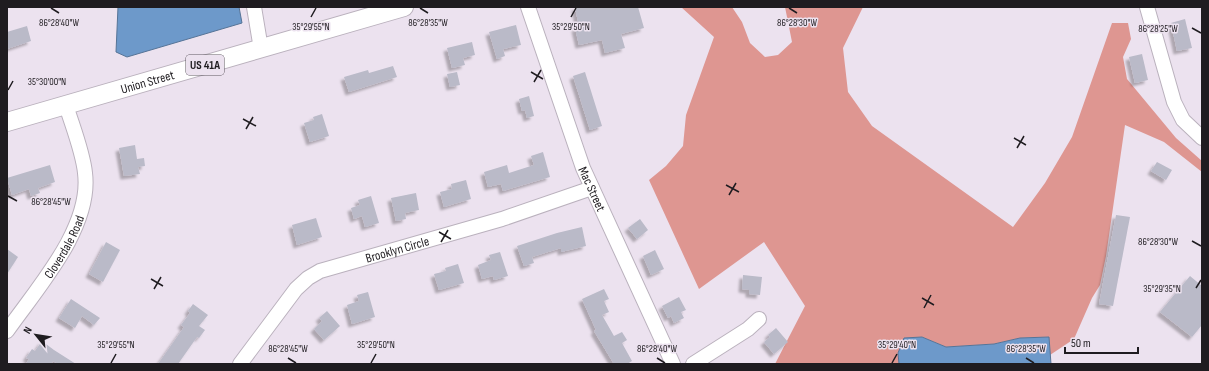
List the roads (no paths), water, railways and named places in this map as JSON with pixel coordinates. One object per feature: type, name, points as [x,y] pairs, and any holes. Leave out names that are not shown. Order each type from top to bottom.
[{"type":"main road","name":"Union Street","points":[[7,122],[404,7]]},
{"type":"street","points":[[254,7],[261,49]]},
{"type":"street","name":"Mac Street","points":[[528,7],[581,161],[673,364]]},
{"type":"street","points":[[1147,7],[1174,102],[1183,120],[1202,138]]},
{"type":"street","name":"Cloverdale Road","points":[[7,331],[54,265],[81,214],[86,190],[85,172],[66,105]]},
{"type":"street","name":"Brooklyn Circle","points":[[240,364],[296,288],[308,278],[320,271],[502,219],[592,188]]},
{"type":"street","points":[[693,364],[748,329],[759,319]]},
{"type":"water","points":[[118,7],[239,7],[242,23],[127,57],[116,52]]},
{"type":"water","points":[[922,337],[946,347],[994,344],[1020,338],[1049,337],[1051,364],[899,364],[898,353],[904,338]]}]
